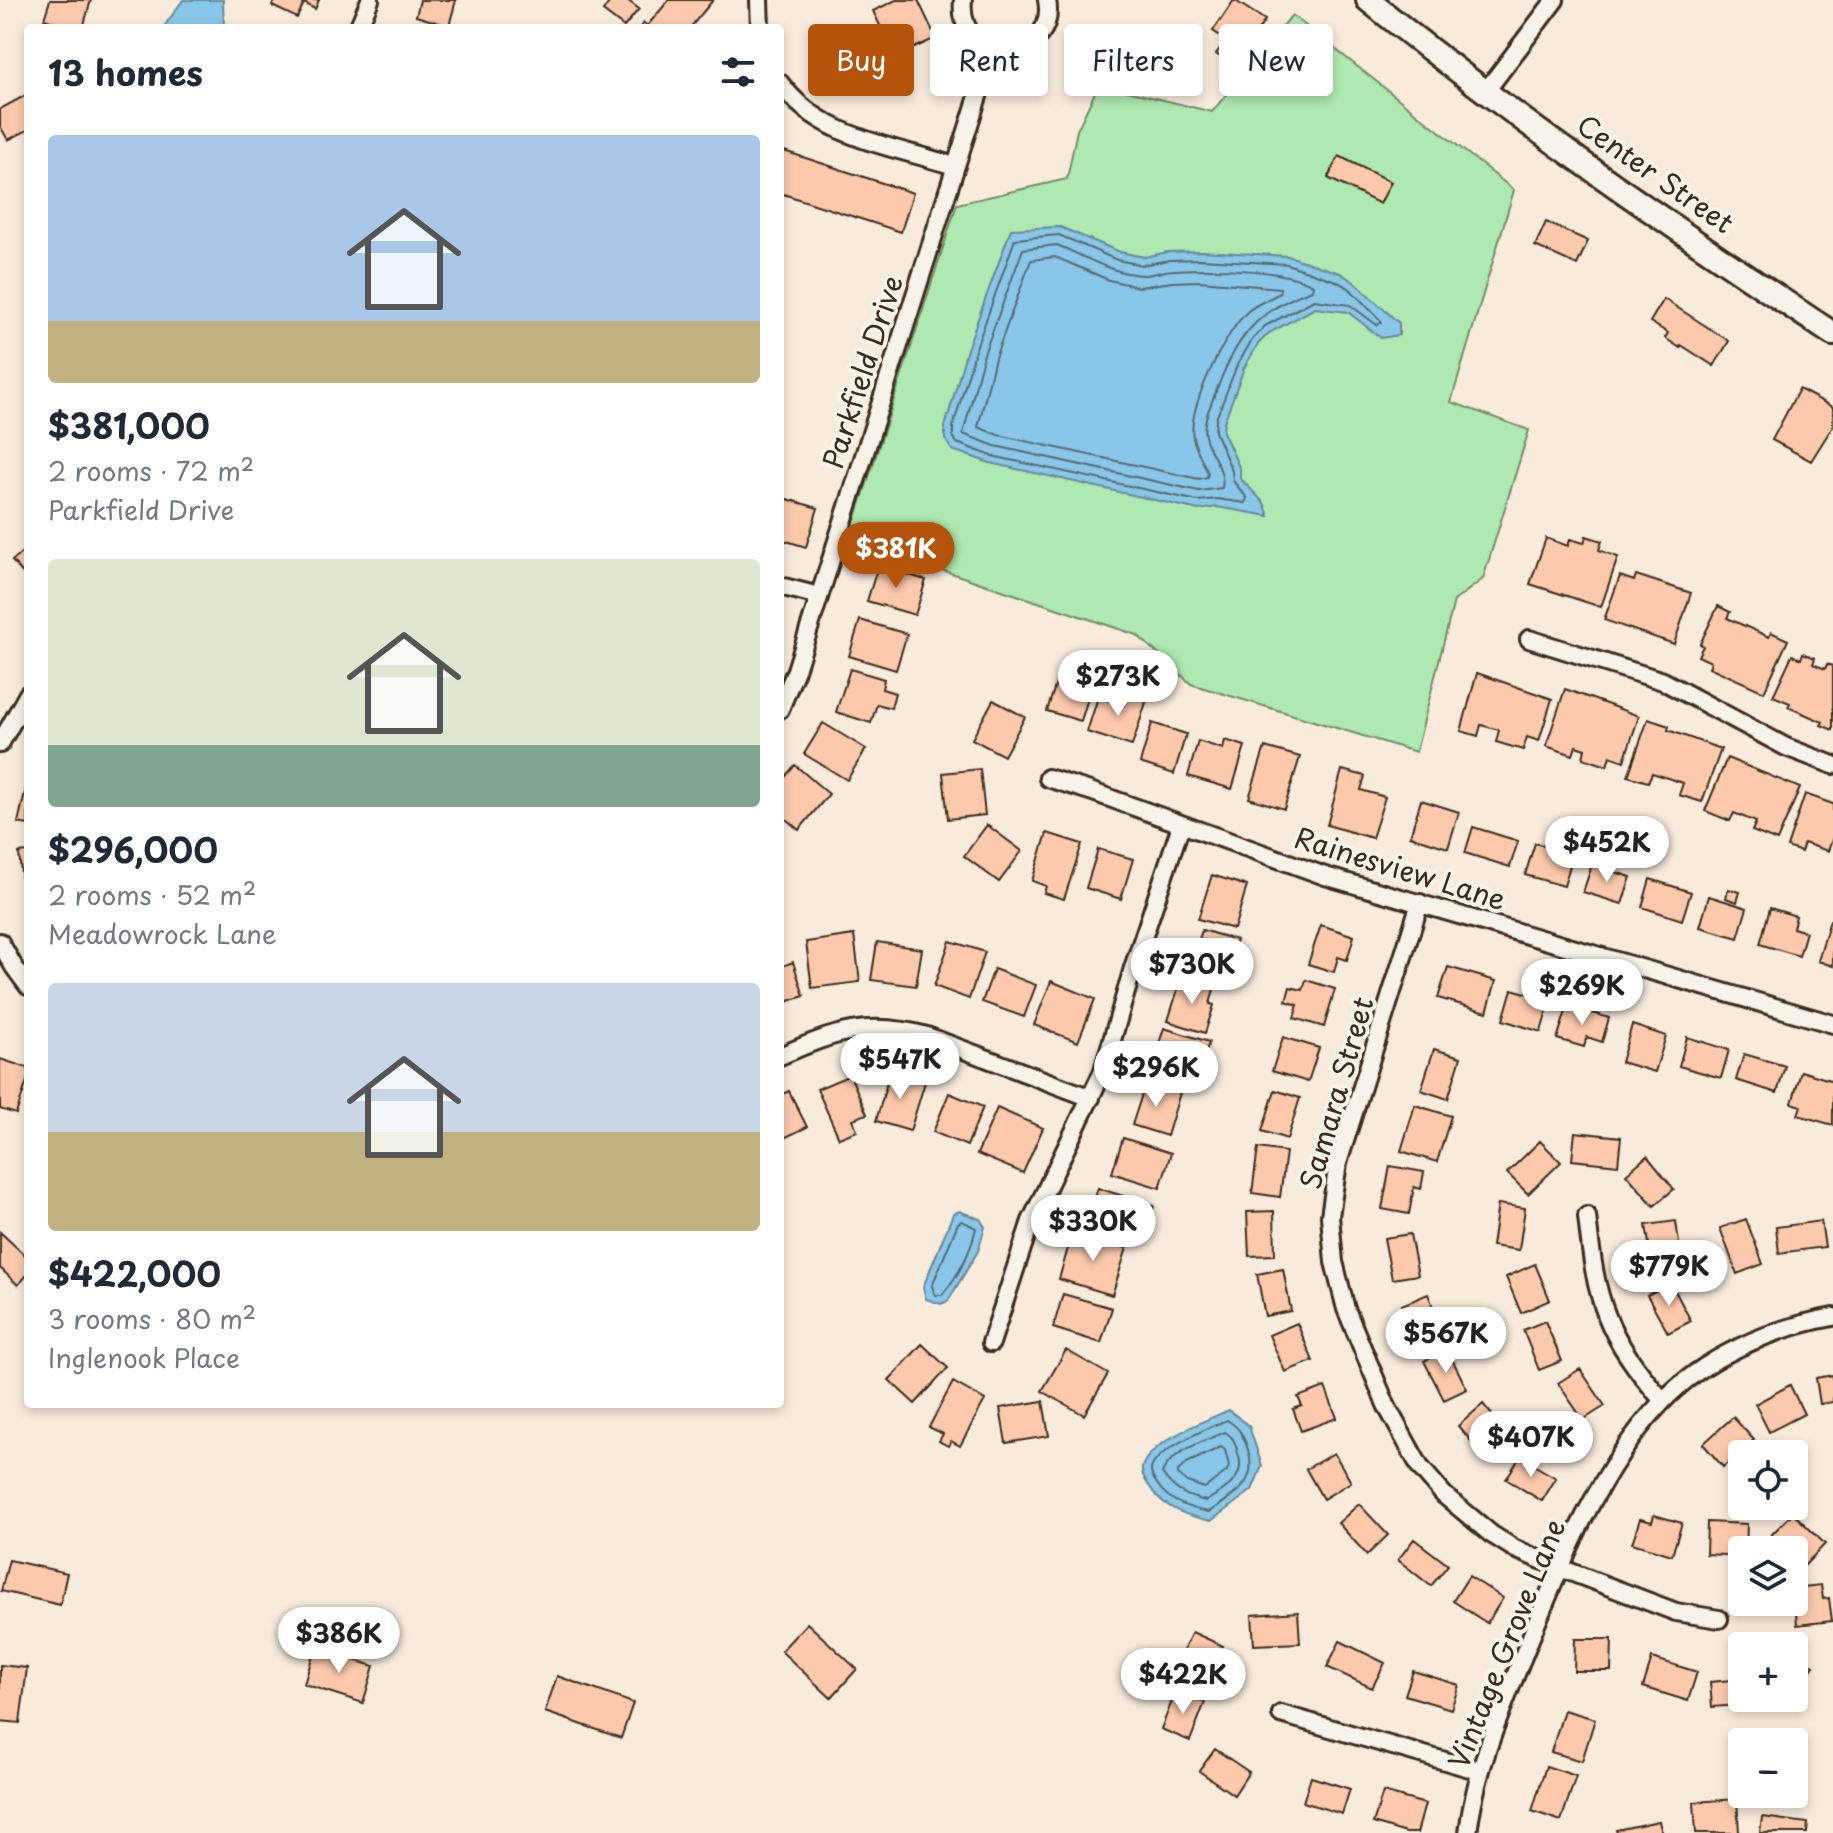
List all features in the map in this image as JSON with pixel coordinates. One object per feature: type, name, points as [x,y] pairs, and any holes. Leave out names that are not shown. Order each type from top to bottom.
[{"type":"main road","name":"Center Street","points":[[1368,0],[1486,91],[1833,334]]},
{"type":"street","points":[[360,24],[370,0]]},
{"type":"street","points":[[759,0],[760,24]]},
{"type":"street","points":[[963,0],[966,24]]},
{"type":"street","points":[[1045,24],[1047,0]]},
{"type":"street","points":[[1486,91],[1555,0]]},
{"type":"street","points":[[784,88],[802,108],[829,126],[954,166]]},
{"type":"street","name":"Parkfield Drive","points":[[784,699],[796,670],[977,96]]},
{"type":"street","points":[[784,587],[819,596]]},
{"type":"street","points":[[1529,639],[1663,681],[1786,747],[1833,765]]},
{"type":"street","points":[[0,744],[24,701]]},
{"type":"street","name":"Rainesview Lane","points":[[1048,778],[1302,869],[1833,1024]]},
{"type":"street","points":[[991,1343],[1031,1221],[1103,1071],[1133,968],[1181,825]]},
{"type":"street","name":"Samara Street","points":[[1420,903],[1338,1163],[1330,1216],[1334,1262],[1346,1309],[1387,1407],[1420,1467],[1444,1495],[1491,1534],[1515,1549],[1676,1612],[1719,1619]]},
{"type":"street","points":[[0,942],[24,981]]},
{"type":"street","points":[[784,1055],[850,1030],[884,1027],[906,1030],[1091,1098]]},
{"type":"street","points":[[1587,1216],[1592,1263],[1602,1308],[1618,1343],[1663,1401]]},
{"type":"street","name":"Vintage Grove Lane","points":[[1468,1833],[1480,1771],[1494,1728],[1560,1568],[1609,1473],[1635,1435],[1663,1401],[1733,1351],[1786,1329],[1833,1317]]},
{"type":"street","points":[[1281,1714],[1480,1771]]},
{"type":"green space","points":[[1292,15],[1303,24],[1285,24]]},
{"type":"green space","points":[[1333,47],[1514,190],[1451,402],[1529,430],[1483,579],[1454,601],[1416,752],[1191,684],[1137,635],[849,539],[957,204],[1067,179],[1077,130],[1093,96],[1147,96],[1212,112],[1225,96],[1333,96]]},
{"type":"water","points":[[183,0],[223,0],[224,24],[166,24]]},
{"type":"water","points":[[1060,227],[1120,252],[1144,257],[1168,252],[1201,251],[1288,256],[1340,273],[1399,323],[1399,335],[1381,338],[1348,312],[1315,308],[1269,333],[1258,344],[1244,368],[1223,432],[1240,469],[1240,478],[1264,503],[1269,516],[1217,507],[1199,510],[990,463],[952,450],[945,439],[945,427],[967,349],[1011,229]]},
{"type":"water","points":[[959,1211],[980,1219],[985,1227],[978,1251],[948,1301],[941,1304],[926,1299],[923,1287],[953,1214]]},
{"type":"water","points":[[1229,1410],[1249,1426],[1262,1466],[1252,1490],[1211,1521],[1171,1507],[1158,1497],[1144,1477],[1142,1468],[1147,1458],[1166,1441]]},
{"type":"building","points":[[50,0],[91,0],[84,24],[61,24],[44,19]]},
{"type":"building","points":[[275,0],[319,0],[315,9],[304,3],[297,18],[272,6]]},
{"type":"building","points":[[420,0],[456,0],[450,24],[416,16]]},
{"type":"building","points":[[611,0],[627,0],[639,9],[626,24],[620,24],[603,11]]},
{"type":"building","points":[[669,0],[713,0],[693,24],[649,24]]},
{"type":"building","points":[[896,0],[918,0],[930,25],[930,41],[914,48],[914,24],[879,24],[873,11]]},
{"type":"building","points":[[1234,0],[1265,20],[1262,24],[1219,24],[1219,35],[1213,31]]},
{"type":"building","points":[[24,96],[24,132],[8,140],[0,126],[0,109]]},
{"type":"building","points":[[784,151],[913,193],[901,232],[784,194]]},
{"type":"building","points":[[1339,156],[1391,182],[1380,204],[1328,178]]},
{"type":"building","points":[[1546,222],[1588,241],[1577,265],[1535,246]]},
{"type":"building","points":[[1664,299],[1729,341],[1714,366],[1665,338],[1668,333],[1650,322]]},
{"type":"building","points":[[1799,389],[1833,407],[1833,426],[1811,461],[1772,440]]},
{"type":"building","points":[[784,498],[818,508],[806,547],[784,540]]},
{"type":"building","points":[[1586,536],[1602,541],[1599,550],[1618,557],[1601,607],[1530,584],[1546,538],[1568,546],[1570,539],[1584,543]]},
{"type":"building","points":[[24,550],[24,574],[12,561]]},
{"type":"building","points":[[878,566],[926,580],[915,615],[867,601]]},
{"type":"building","points":[[1636,575],[1691,593],[1674,644],[1604,620],[1620,576],[1634,581]]},
{"type":"building","points":[[1718,606],[1730,612],[1727,618],[1769,637],[1771,632],[1788,640],[1764,692],[1709,667],[1711,662],[1698,656],[1703,646],[1700,644]]},
{"type":"building","points":[[860,620],[907,634],[896,670],[849,656]]},
{"type":"building","points":[[1803,653],[1815,658],[1813,664],[1825,669],[1827,664],[1833,666],[1833,730],[1773,696],[1792,655],[1801,659]]},
{"type":"building","points":[[850,669],[884,679],[882,689],[895,693],[891,708],[877,704],[871,723],[836,712]]},
{"type":"building","points":[[1077,669],[1095,675],[1081,721],[1047,711],[1059,674],[1074,678]]},
{"type":"building","points":[[1477,673],[1552,699],[1539,741],[1527,737],[1523,750],[1496,742],[1499,730],[1481,725],[1478,736],[1461,731]]},
{"type":"building","points":[[1128,689],[1148,696],[1132,746],[1087,732],[1098,697],[1124,705]]},
{"type":"building","points":[[1565,689],[1639,716],[1624,761],[1610,756],[1607,766],[1583,758],[1585,749],[1576,746],[1573,755],[1546,746]]},
{"type":"building","points":[[993,700],[1025,717],[1004,756],[972,739]]},
{"type":"building","points":[[1648,719],[1669,726],[1668,730],[1721,749],[1702,802],[1679,795],[1683,783],[1652,773],[1648,782],[1628,776]]},
{"type":"building","points":[[823,723],[866,749],[847,780],[804,754]]},
{"type":"building","points":[[1152,723],[1186,734],[1174,774],[1140,763]]},
{"type":"building","points":[[1225,740],[1245,746],[1232,789],[1188,776],[1198,741],[1223,749]]},
{"type":"building","points":[[1265,747],[1300,757],[1284,809],[1249,798]]},
{"type":"building","points":[[1727,758],[1800,788],[1777,841],[1752,831],[1756,822],[1734,813],[1730,821],[1705,811]]},
{"type":"building","points":[[795,765],[829,794],[799,830],[784,817],[784,778]]},
{"type":"building","points":[[980,769],[985,815],[948,819],[943,773]]},
{"type":"building","points":[[1342,770],[1365,776],[1361,790],[1385,797],[1372,838],[1327,825]]},
{"type":"building","points":[[1805,794],[1833,804],[1833,837],[1828,851],[1804,843],[1801,852],[1787,847]]},
{"type":"building","points":[[24,797],[24,824],[18,823]]},
{"type":"building","points":[[1421,800],[1459,812],[1448,848],[1410,836]]},
{"type":"building","points":[[987,825],[1022,851],[999,882],[964,856]]},
{"type":"building","points":[[1473,827],[1518,841],[1510,867],[1465,853]]},
{"type":"building","points":[[1047,833],[1082,844],[1064,899],[1044,893],[1046,886],[1032,881]]},
{"type":"building","points":[[1535,843],[1573,855],[1564,886],[1525,875]]},
{"type":"building","points":[[1098,849],[1133,859],[1121,899],[1086,888]]},
{"type":"building","points":[[24,852],[24,902],[19,853]]},
{"type":"building","points":[[1592,865],[1631,877],[1622,904],[1583,892]]},
{"type":"building","points":[[1212,875],[1247,886],[1234,929],[1198,919]]},
{"type":"building","points":[[1650,879],[1691,892],[1682,920],[1642,907]]},
{"type":"building","points":[[1728,889],[1740,892],[1737,902],[1726,898]]},
{"type":"building","points":[[1709,896],[1747,908],[1738,938],[1700,927]]},
{"type":"building","points":[[1770,908],[1796,916],[1793,928],[1806,932],[1799,956],[1760,944]]},
{"type":"building","points":[[1830,920],[1833,920],[1833,966],[1818,961]]},
{"type":"building","points":[[1321,925],[1354,936],[1347,960],[1338,957],[1334,972],[1308,964]]},
{"type":"building","points":[[1202,930],[1236,940],[1223,982],[1189,972]]},
{"type":"building","points":[[854,935],[860,982],[812,988],[806,942]]},
{"type":"building","points":[[950,941],[985,952],[969,999],[934,986]]},
{"type":"building","points":[[877,942],[922,949],[916,986],[871,980]]},
{"type":"building","points":[[793,962],[804,996],[784,1003],[784,965]]},
{"type":"building","points":[[1448,967],[1496,981],[1487,1012],[1438,998]]},
{"type":"building","points":[[994,969],[1036,985],[1024,1017],[982,1002]]},
{"type":"building","points":[[1181,979],[1214,989],[1210,1004],[1214,1005],[1205,1033],[1168,1021]]},
{"type":"building","points":[[1306,980],[1335,989],[1324,1027],[1294,1018],[1298,1005],[1286,1001],[1290,987],[1303,990]]},
{"type":"building","points":[[1051,981],[1095,999],[1078,1042],[1034,1025]]},
{"type":"building","points":[[1512,989],[1550,1000],[1541,1032],[1503,1020]]},
{"type":"building","points":[[1568,1005],[1609,1018],[1602,1042],[1587,1037],[1584,1047],[1557,1039]]},
{"type":"building","points":[[1632,1025],[1666,1036],[1655,1072],[1621,1062]]},
{"type":"building","points":[[1164,1028],[1209,1042],[1194,1089],[1149,1075]]},
{"type":"building","points":[[1283,1037],[1319,1048],[1308,1082],[1272,1071]]},
{"type":"building","points":[[1687,1037],[1729,1050],[1721,1078],[1679,1066]]},
{"type":"building","points":[[1434,1049],[1461,1057],[1448,1099],[1421,1090]]},
{"type":"building","points":[[1744,1054],[1785,1066],[1777,1093],[1736,1080]]},
{"type":"building","points":[[0,1059],[24,1067],[24,1090],[16,1114],[0,1109]]},
{"type":"building","points":[[1801,1071],[1833,1081],[1833,1125],[1798,1115],[1801,1106],[1792,1103]]},
{"type":"building","points":[[890,1072],[925,1082],[910,1131],[876,1121]]},
{"type":"building","points":[[850,1075],[867,1114],[853,1119],[857,1131],[839,1138],[817,1089]]},
{"type":"building","points":[[1146,1082],[1180,1093],[1167,1136],[1132,1125]]},
{"type":"building","points":[[1275,1090],[1300,1098],[1287,1139],[1262,1131]]},
{"type":"building","points":[[789,1091],[807,1127],[784,1138],[784,1093]]},
{"type":"building","points":[[949,1093],[983,1107],[967,1146],[933,1132]]},
{"type":"building","points":[[1415,1105],[1451,1116],[1437,1162],[1401,1151]]},
{"type":"building","points":[[997,1108],[1043,1128],[1023,1173],[977,1154]]},
{"type":"building","points":[[1575,1132],[1621,1137],[1618,1165],[1572,1160]]},
{"type":"building","points":[[1123,1138],[1171,1153],[1160,1188],[1112,1173]]},
{"type":"building","points":[[1540,1141],[1561,1162],[1528,1194],[1507,1173]]},
{"type":"building","points":[[1258,1148],[1286,1152],[1280,1197],[1252,1193]]},
{"type":"building","points":[[1647,1156],[1674,1189],[1654,1206],[1626,1174]]},
{"type":"building","points":[[1390,1166],[1424,1172],[1421,1189],[1414,1187],[1409,1214],[1382,1209]]},
{"type":"building","points":[[1098,1188],[1154,1206],[1147,1228],[1138,1225],[1134,1238],[1087,1223]]},
{"type":"building","points":[[1498,1204],[1525,1208],[1519,1250],[1492,1246]]},
{"type":"building","points":[[1274,1211],[1275,1255],[1249,1256],[1247,1212]]},
{"type":"building","points":[[1746,1219],[1763,1264],[1737,1274],[1720,1228]]},
{"type":"building","points":[[1676,1221],[1681,1259],[1652,1263],[1646,1225]]},
{"type":"building","points":[[1821,1221],[1825,1247],[1779,1253],[1776,1227]]},
{"type":"building","points":[[1073,1231],[1127,1248],[1112,1295],[1059,1279]]},
{"type":"building","points":[[0,1232],[24,1254],[24,1278],[18,1285],[0,1268]]},
{"type":"building","points":[[1410,1234],[1418,1275],[1392,1279],[1384,1238]]},
{"type":"building","points":[[1535,1264],[1550,1300],[1521,1313],[1506,1277]]},
{"type":"building","points":[[1283,1269],[1291,1311],[1265,1316],[1257,1274]]},
{"type":"building","points":[[1671,1283],[1691,1321],[1668,1333],[1647,1295]]},
{"type":"building","points":[[1063,1294],[1112,1308],[1101,1343],[1053,1328]]},
{"type":"building","points":[[1428,1294],[1443,1332],[1417,1342],[1402,1305]]},
{"type":"building","points":[[1545,1321],[1562,1361],[1539,1370],[1523,1330]]},
{"type":"building","points":[[1297,1323],[1313,1361],[1285,1372],[1269,1335]]},
{"type":"building","points":[[922,1344],[948,1368],[915,1404],[889,1380]]},
{"type":"building","points":[[1447,1349],[1467,1389],[1444,1400],[1424,1361]]},
{"type":"building","points":[[1066,1350],[1108,1374],[1084,1415],[1042,1391]]},
{"type":"building","points":[[1580,1369],[1605,1406],[1583,1420],[1558,1383]]},
{"type":"building","points":[[1833,1375],[1833,1402],[1820,1404],[1816,1378]]},
{"type":"building","points":[[953,1382],[985,1400],[960,1446],[951,1441],[948,1446],[939,1441],[943,1434],[929,1427]]},
{"type":"building","points":[[1790,1385],[1804,1414],[1769,1432],[1755,1404]]},
{"type":"building","points":[[1325,1387],[1337,1418],[1301,1431],[1293,1409],[1302,1406],[1298,1397]]},
{"type":"building","points":[[1043,1401],[1049,1436],[1006,1443],[1000,1408]]},
{"type":"building","points":[[1483,1404],[1504,1429],[1479,1450],[1458,1426]]},
{"type":"building","points":[[1733,1417],[1754,1440],[1728,1440],[1728,1463],[1723,1467],[1703,1444]]},
{"type":"building","points":[[1334,1453],[1351,1482],[1323,1499],[1306,1469]]},
{"type":"building","points":[[1520,1457],[1556,1478],[1542,1501],[1506,1479]]},
{"type":"building","points":[[1359,1504],[1388,1535],[1367,1555],[1338,1523]]},
{"type":"building","points":[[1654,1515],[1682,1523],[1672,1555],[1632,1543],[1640,1519],[1652,1522]]},
{"type":"building","points":[[1786,1520],[1800,1520],[1825,1544],[1808,1562],[1808,1536],[1771,1535]]},
{"type":"building","points":[[1707,1522],[1747,1524],[1747,1536],[1728,1536],[1728,1555],[1706,1554]]},
{"type":"building","points":[[1414,1539],[1448,1565],[1431,1586],[1398,1560]]},
{"type":"building","points":[[9,1560],[67,1573],[60,1605],[1,1591]]},
{"type":"building","points":[[1469,1576],[1503,1598],[1487,1623],[1453,1601]]},
{"type":"building","points":[[1821,1585],[1823,1599],[1829,1598],[1832,1621],[1797,1625],[1796,1616],[1808,1616],[1808,1586]]},
{"type":"building","points":[[1298,1612],[1300,1643],[1254,1645],[1252,1615]]},
{"type":"building","points":[[807,1623],[857,1669],[831,1698],[781,1651]]},
{"type":"building","points":[[1192,1632],[1223,1646],[1209,1673],[1179,1659]]},
{"type":"building","points":[[1575,1639],[1612,1639],[1611,1671],[1574,1671]]},
{"type":"building","points":[[1340,1641],[1385,1663],[1372,1688],[1327,1667]]},
{"type":"building","points":[[315,1648],[374,1666],[363,1703],[304,1684]]},
{"type":"building","points":[[1652,1658],[1697,1672],[1688,1701],[1643,1687]]},
{"type":"building","points":[[0,1665],[27,1668],[20,1723],[0,1721]]},
{"type":"building","points":[[1413,1671],[1459,1685],[1451,1709],[1405,1695]]},
{"type":"building","points":[[557,1676],[633,1703],[621,1738],[545,1712]]},
{"type":"building","points":[[1728,1680],[1728,1706],[1712,1707],[1710,1682]]},
{"type":"building","points":[[1176,1691],[1205,1702],[1190,1741],[1161,1729]]},
{"type":"building","points":[[1564,1710],[1595,1719],[1582,1761],[1551,1752]]},
{"type":"building","points":[[1215,1749],[1249,1772],[1234,1795],[1199,1771]]},
{"type":"building","points":[[1546,1766],[1576,1776],[1561,1821],[1532,1811]]},
{"type":"building","points":[[1311,1777],[1350,1789],[1342,1814],[1303,1802]]},
{"type":"building","points":[[1383,1792],[1425,1804],[1417,1833],[1406,1833],[1373,1823]]},
{"type":"building","points":[[1728,1800],[1728,1808],[1738,1808],[1739,1833],[1696,1833],[1694,1802]]},
{"type":"building","points":[[1762,1817],[1808,1823],[1807,1833],[1760,1833]]},
{"type":"building","points":[[1659,1821],[1662,1833],[1617,1833],[1616,1830]]}]
